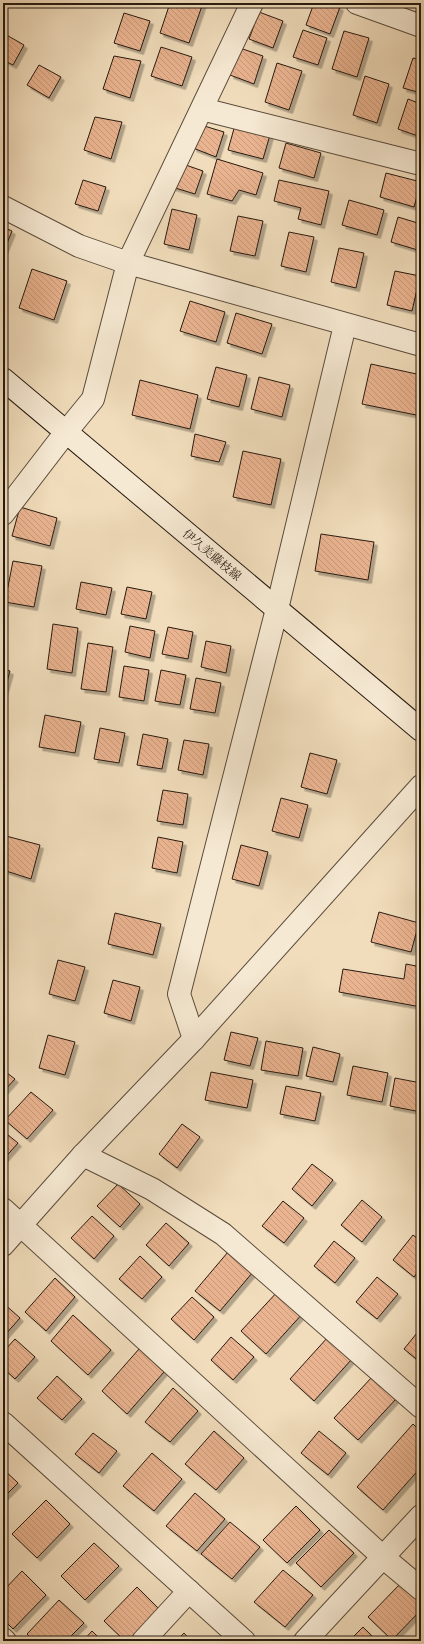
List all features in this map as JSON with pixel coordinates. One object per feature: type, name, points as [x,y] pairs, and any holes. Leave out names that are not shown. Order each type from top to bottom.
[{"type":"street","points":[[3,514],[93,399],[128,262],[252,3]]},
{"type":"street","points":[[357,3],[421,26]]},
{"type":"street","points":[[202,109],[421,164]]},
{"type":"street","points":[[3,207],[79,246],[128,262],[345,325],[421,345]]},
{"type":"street","points":[[194,1039],[179,994],[277,609],[345,325]]},
{"type":"street","name":"伊久美藤枝線","points":[[3,380],[421,730]]},
{"type":"street","points":[[3,1245],[83,1156],[194,1039],[421,786]]},
{"type":"street","points":[[83,1156],[152,1189],[223,1234],[421,1407]]},
{"type":"street","points":[[3,1209],[384,1558],[421,1589]]},
{"type":"street","points":[[3,1423],[244,1641]]},
{"type":"street","points":[[305,1641],[384,1558],[421,1516]]},
{"type":"street","points":[[143,1641],[189,1591]]},
{"type":"building","points":[[170,3],[203,3],[189,43],[160,33]]},
{"type":"building","points":[[314,3],[330,3],[340,7],[330,34],[306,25]]},
{"type":"building","points":[[259,12],[283,21],[273,48],[249,39]]},
{"type":"building","points":[[124,13],[150,21],[140,51],[114,43]]},
{"type":"building","points":[[303,30],[327,38],[318,65],[293,57]]},
{"type":"building","points":[[344,31],[369,38],[357,77],[332,69]]},
{"type":"building","points":[[3,33],[24,45],[13,65],[3,60]]},
{"type":"building","points":[[161,47],[192,57],[182,86],[151,76]]},
{"type":"building","points":[[240,48],[263,56],[254,84],[230,75]]},
{"type":"building","points":[[114,56],[141,61],[130,98],[103,89]]},
{"type":"building","points":[[413,58],[421,60],[421,93],[403,88]]},
{"type":"building","points":[[277,63],[302,71],[289,110],[265,102]]},
{"type":"building","points":[[39,65],[61,77],[49,98],[27,85]]},
{"type":"building","points":[[365,76],[389,84],[377,123],[353,115]]},
{"type":"building","points":[[408,99],[421,104],[421,137],[398,129]]},
{"type":"building","points":[[95,117],[122,122],[111,159],[84,150]]},
{"type":"building","points":[[201,125],[224,132],[216,157],[193,148]]},
{"type":"building","points":[[235,125],[270,135],[263,159],[228,150]]},
{"type":"building","points":[[286,143],[321,153],[314,178],[279,168]]},
{"type":"building","points":[[217,159],[263,173],[256,195],[239,190],[232,201],[207,194]]},
{"type":"building","points":[[180,163],[203,171],[195,194],[172,187]]},
{"type":"building","points":[[386,173],[421,182],[414,207],[380,197]]},
{"type":"building","points":[[83,180],[106,187],[98,211],[75,204]]},
{"type":"building","points":[[279,180],[329,191],[321,225],[298,219],[301,208],[274,201]]},
{"type":"building","points":[[349,200],[384,210],[377,235],[342,225]]},
{"type":"building","points":[[172,209],[197,215],[189,250],[164,244]]},
{"type":"building","points":[[238,216],[263,221],[255,256],[230,251]]},
{"type":"building","points":[[398,217],[421,224],[421,251],[391,242]]},
{"type":"building","points":[[3,227],[12,231],[3,253]]},
{"type":"building","points":[[289,232],[314,237],[306,272],[281,266]]},
{"type":"building","points":[[339,248],[364,253],[356,288],[331,282]]},
{"type":"building","points":[[32,269],[67,281],[54,320],[19,308]]},
{"type":"building","points":[[395,271],[420,276],[412,311],[387,305]]},
{"type":"building","points":[[190,301],[225,312],[216,342],[180,331]]},
{"type":"building","points":[[236,313],[272,324],[262,354],[227,343]]},
{"type":"building","points":[[371,364],[421,375],[421,416],[362,404]]},
{"type":"building","points":[[216,367],[247,375],[239,407],[207,399]]},
{"type":"building","points":[[259,377],[290,385],[282,417],[251,409]]},
{"type":"building","points":[[140,380],[198,395],[190,429],[132,415]]},
{"type":"building","points":[[195,434],[226,442],[219,462],[191,456]]},
{"type":"building","points":[[243,451],[281,459],[271,505],[233,497]]},
{"type":"building","points":[[20,507],[57,518],[50,546],[12,536]]},
{"type":"building","points":[[321,534],[374,542],[368,580],[315,571]]},
{"type":"building","points":[[13,561],[42,566],[34,607],[5,602]]},
{"type":"building","points":[[81,582],[112,588],[106,615],[76,609]]},
{"type":"building","points":[[127,587],[152,592],[146,619],[121,614]]},
{"type":"building","points":[[53,624],[78,628],[72,673],[47,669]]},
{"type":"building","points":[[130,626],[155,631],[150,658],[125,652]]},
{"type":"building","points":[[168,627],[193,632],[188,659],[162,654]]},
{"type":"building","points":[[206,641],[231,646],[226,673],[201,667]]},
{"type":"building","points":[[88,643],[113,647],[106,692],[81,689]]},
{"type":"building","points":[[124,666],[149,670],[144,701],[119,697]]},
{"type":"building","points":[[3,669],[10,671],[3,696]]},
{"type":"building","points":[[161,670],[186,675],[180,705],[155,701]]},
{"type":"building","points":[[196,678],[221,683],[215,713],[190,709]]},
{"type":"building","points":[[45,715],[81,722],[75,753],[39,747]]},
{"type":"building","points":[[100,728],[125,733],[119,763],[94,759]]},
{"type":"building","points":[[143,734],[168,739],[162,769],[137,765]]},
{"type":"building","points":[[184,740],[209,744],[203,775],[178,770]]},
{"type":"building","points":[[310,753],[337,760],[327,794],[301,787]]},
{"type":"building","points":[[163,790],[188,794],[183,825],[157,821]]},
{"type":"building","points":[[281,798],[308,805],[299,838],[272,831]]},
{"type":"building","points":[[6,836],[40,845],[31,879],[3,870],[3,848]]},
{"type":"building","points":[[158,837],[183,842],[177,873],[152,868]]},
{"type":"building","points":[[241,845],[268,852],[259,886],[232,879]]},
{"type":"building","points":[[379,912],[419,923],[411,952],[371,942]]},
{"type":"building","points":[[115,913],[161,924],[153,955],[108,944]]},
{"type":"building","points":[[58,960],[85,967],[75,1001],[49,994]]},
{"type":"building","points":[[406,964],[421,967],[421,1007],[339,992],[343,969],[404,979]]},
{"type":"building","points":[[113,980],[140,987],[131,1021],[104,1013]]},
{"type":"building","points":[[231,1032],[258,1038],[250,1066],[224,1060]]},
{"type":"building","points":[[48,1035],[75,1042],[65,1075],[39,1068]]},
{"type":"building","points":[[266,1041],[303,1048],[298,1076],[261,1070]]},
{"type":"building","points":[[313,1047],[340,1054],[333,1082],[306,1076]]},
{"type":"building","points":[[353,1066],[388,1073],[382,1102],[347,1095]]},
{"type":"building","points":[[3,1070],[15,1079],[3,1092]]},
{"type":"building","points":[[211,1072],[253,1080],[247,1108],[205,1100]]},
{"type":"building","points":[[395,1078],[421,1083],[421,1112],[390,1106]]},
{"type":"building","points":[[286,1086],[321,1093],[315,1121],[280,1114]]},
{"type":"building","points":[[31,1092],[53,1110],[27,1139],[5,1120]]},
{"type":"building","points":[[182,1124],[200,1137],[177,1168],[159,1154]]},
{"type":"building","points":[[3,1131],[18,1143],[3,1160]]},
{"type":"building","points":[[312,1164],[333,1180],[312,1206],[292,1189]]},
{"type":"building","points":[[118,1184],[140,1204],[120,1227],[97,1206]]},
{"type":"building","points":[[362,1200],[382,1217],[362,1242],[341,1225]]},
{"type":"building","points":[[283,1201],[304,1218],[284,1243],[262,1226]]},
{"type":"building","points":[[92,1216],[114,1236],[94,1259],[71,1238]]},
{"type":"building","points":[[166,1223],[189,1243],[169,1266],[146,1245]]},
{"type":"building","points":[[413,1235],[421,1241],[421,1268],[414,1277],[393,1260]]},
{"type":"building","points":[[334,1241],[355,1258],[335,1283],[314,1266]]},
{"type":"building","points":[[228,1252],[253,1272],[220,1311],[195,1291]]},
{"type":"building","points":[[140,1256],[162,1277],[142,1299],[119,1279]]},
{"type":"building","points":[[377,1277],[398,1294],[377,1319],[356,1302]]},
{"type":"building","points":[[55,1278],[75,1297],[46,1331],[25,1312]]},
{"type":"building","points":[[279,1290],[304,1312],[266,1354],[241,1331]]},
{"type":"building","points":[[192,1297],[214,1317],[194,1340],[171,1319]]},
{"type":"building","points":[[3,1303],[20,1318],[4,1336],[3,1335]]},
{"type":"building","points":[[73,1315],[111,1350],[88,1375],[51,1341]]},
{"type":"building","points":[[421,1328],[421,1363],[404,1349]]},
{"type":"building","points":[[231,1337],[254,1357],[233,1380],[211,1360]]},
{"type":"building","points":[[328,1337],[352,1359],[314,1401],[290,1379]]},
{"type":"building","points":[[15,1339],[35,1357],[15,1379],[3,1368],[3,1352]]},
{"type":"building","points":[[139,1349],[164,1372],[127,1414],[102,1391]]},
{"type":"building","points":[[57,1376],[82,1399],[62,1420],[37,1398]]},
{"type":"building","points":[[372,1377],[396,1399],[358,1440],[334,1418]]},
{"type":"building","points":[[173,1388],[198,1411],[170,1442],[145,1422]]},
{"type":"building","points":[[413,1424],[421,1432],[421,1467],[383,1510],[357,1487]]},
{"type":"building","points":[[214,1431],[244,1458],[216,1490],[185,1464]]},
{"type":"building","points":[[319,1431],[346,1453],[328,1475],[301,1453]]},
{"type":"building","points":[[93,1433],[117,1451],[99,1473],[75,1454]]},
{"type":"building","points":[[152,1453],[182,1479],[154,1511],[123,1486]]},
{"type":"building","points":[[3,1469],[18,1483],[3,1498]]},
{"type":"building","points":[[195,1493],[225,1519],[197,1551],[166,1526]]},
{"type":"building","points":[[46,1500],[70,1524],[37,1558],[12,1534]]},
{"type":"building","points":[[296,1506],[320,1530],[287,1563],[263,1540]]},
{"type":"building","points":[[230,1522],[260,1547],[232,1579],[201,1554]]},
{"type":"building","points":[[329,1530],[354,1553],[321,1587],[296,1563]]},
{"type":"building","points":[[94,1543],[119,1566],[85,1600],[61,1576]]},
{"type":"building","points":[[283,1570],[313,1595],[285,1627],[254,1602]]},
{"type":"building","points":[[22,1571],[46,1595],[13,1629],[3,1619],[3,1591]]},
{"type":"building","points":[[401,1583],[421,1603],[421,1610],[392,1640],[368,1617]]},
{"type":"building","points":[[137,1587],[161,1611],[131,1641],[125,1641],[104,1621]]},
{"type":"building","points":[[59,1600],[84,1623],[66,1641],[34,1641],[27,1634]]},
{"type":"building","points":[[363,1627],[377,1641],[349,1641]]},
{"type":"building","points":[[92,1631],[102,1641],[83,1641]]},
{"type":"building","points":[[184,1633],[191,1641],[176,1641]]}]
